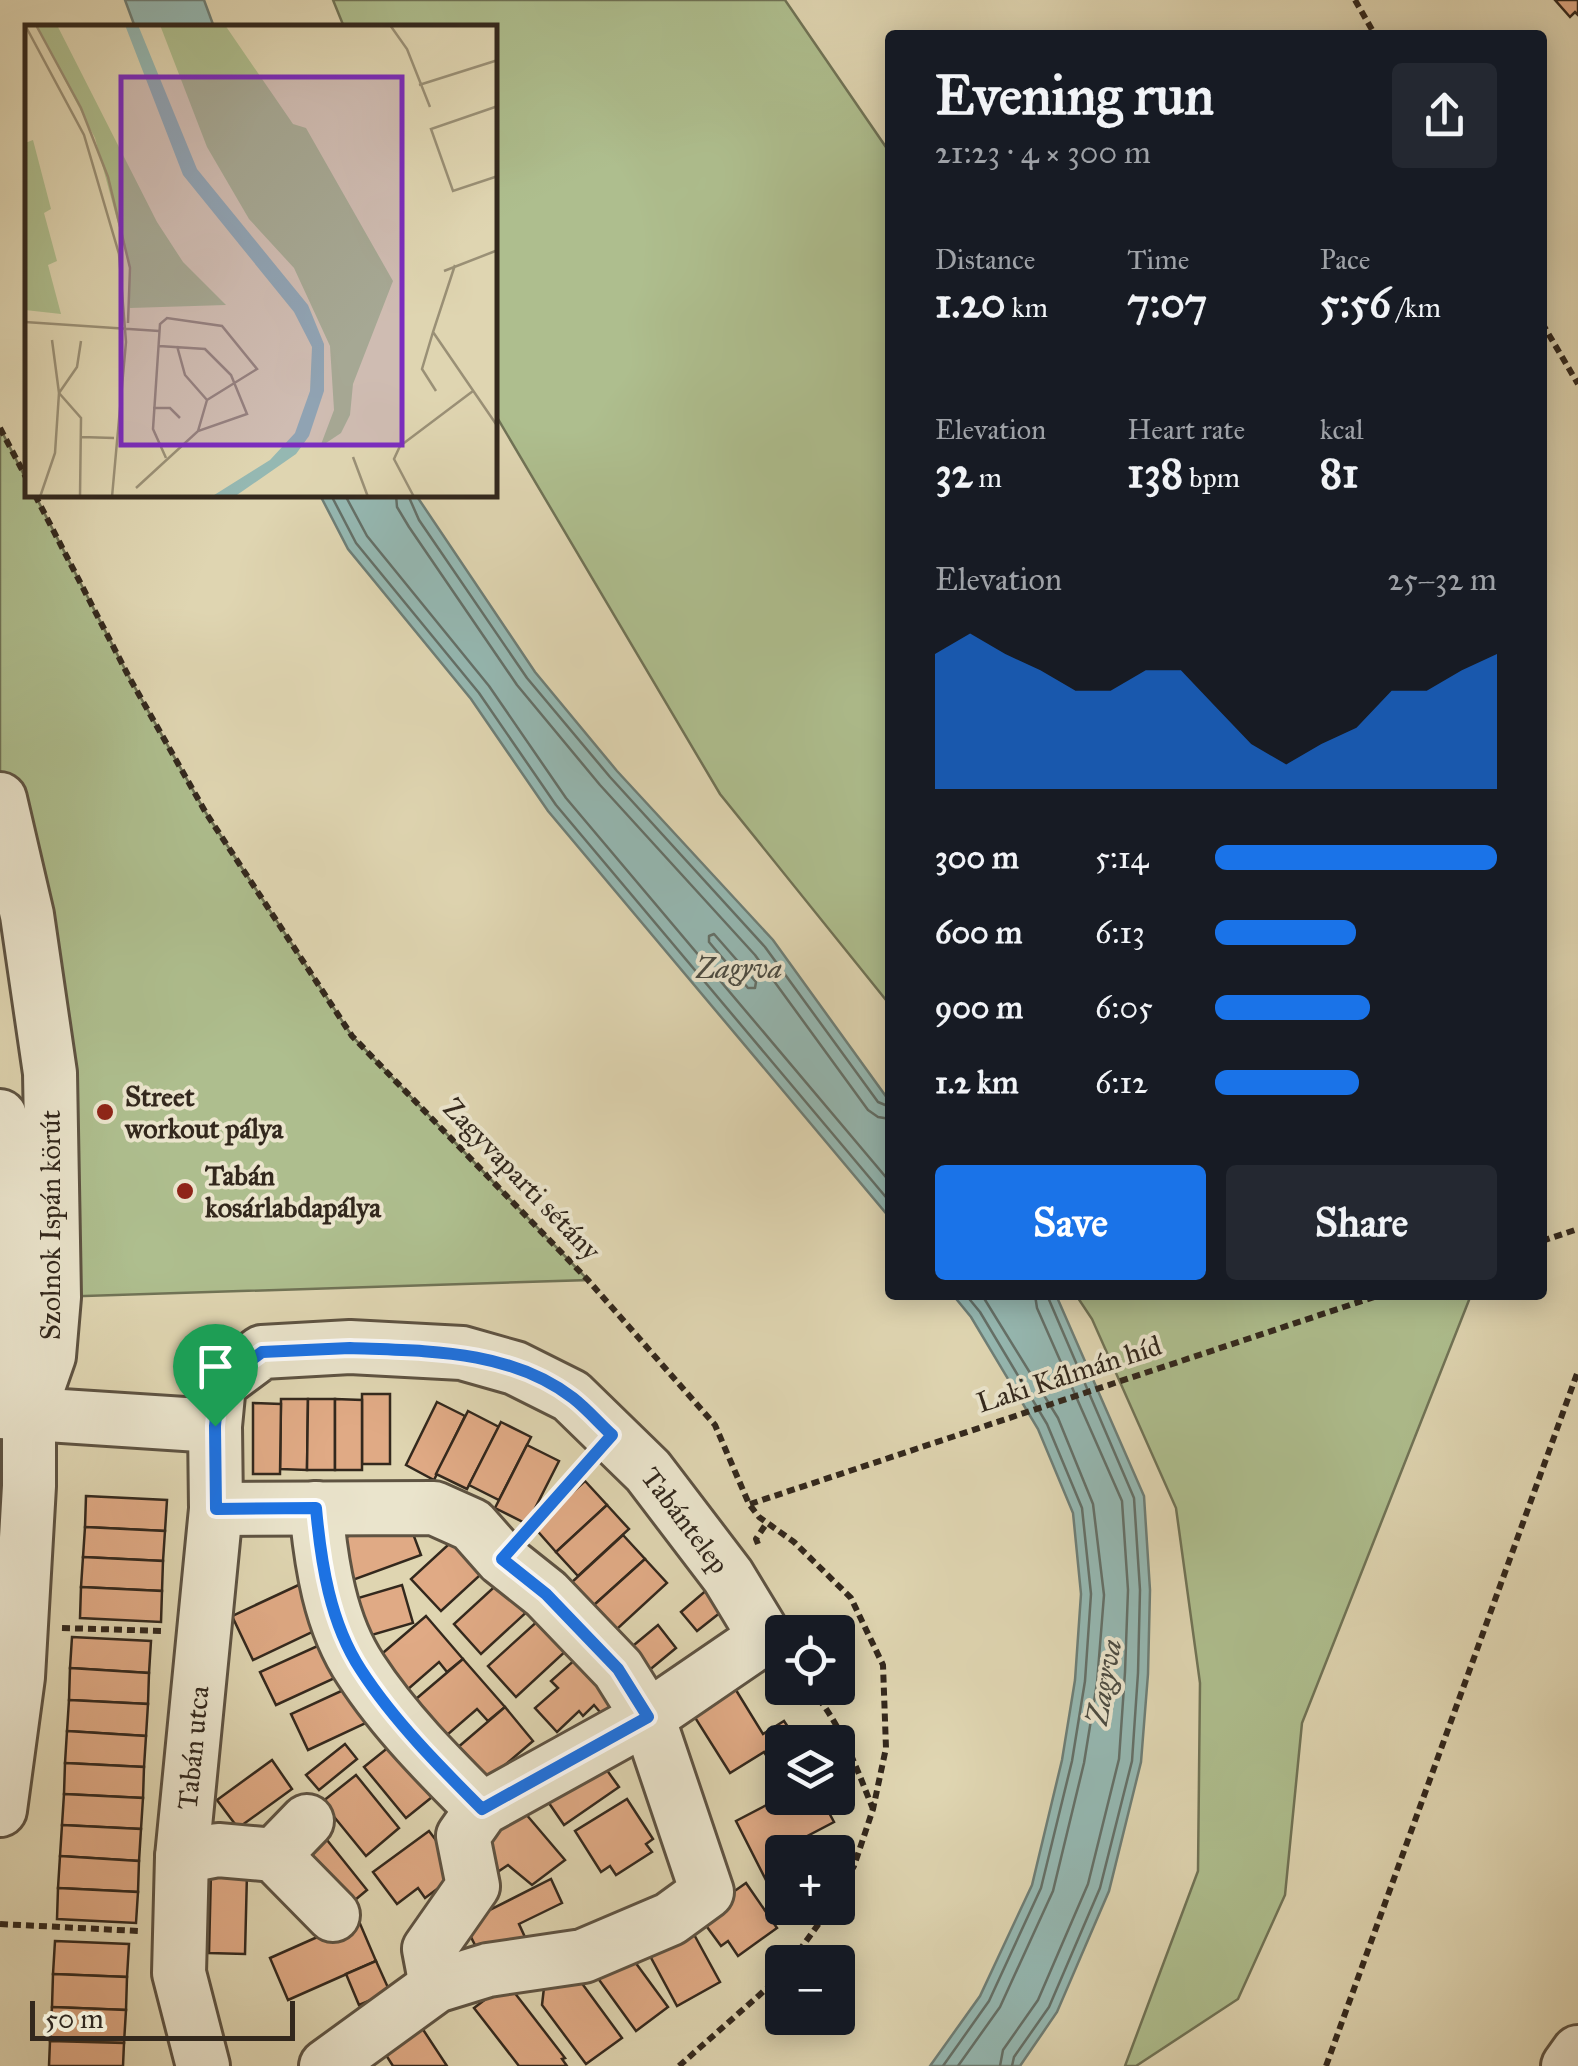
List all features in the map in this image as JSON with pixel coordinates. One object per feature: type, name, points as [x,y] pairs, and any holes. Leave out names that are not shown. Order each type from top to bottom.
[{"type":"street","name":"Szolnok Ispán körút","points":[[0,799],[27,914],[50,1072],[54,1153],[54,1297],[49,1356],[14,1412]]},
{"type":"street","name":"Szolnok Ispán körút","points":[[0,1116],[2,1229],[14,1412]]},
{"type":"street","name":"Tabántelep","points":[[215,1426],[219,1384],[262,1352],[350,1348],[462,1353],[515,1368],[571,1396],[612,1435],[648,1471],[728,1576],[766,1637],[648,1717],[482,1809]]},
{"type":"street","points":[[0,1810],[22,1608],[30,1486],[14,1412],[215,1426]]},
{"type":"street","name":"Tabán utca","points":[[203,2066],[180,1973],[180,1932],[182,1857],[216,1509],[215,1426]]},
{"type":"street","points":[[316,1508],[322,1563],[341,1630],[360,1669],[482,1809],[463,1836],[473,1886],[429,1949],[436,1986]]},
{"type":"street","points":[[216,1509],[434,1508],[472,1525],[502,1559],[546,1594],[618,1669],[648,1717],[707,1892],[670,1919],[583,1956],[488,1970],[436,1986],[326,2066]]},
{"type":"street","points":[[0,1509],[22,1608]]},
{"type":"street","points":[[182,1857],[290,1838],[333,1915]]},
{"type":"street","points":[[1568,2066],[1578,2052]]},
{"type":"path","points":[[1355,0],[1372,30]]},
{"type":"path","points":[[1547,331],[1578,384]]},
{"type":"path","points":[[0,428],[25,475]]},
{"type":"path","name":"Zagyvaparti sétány","points":[[37,498],[129,677],[206,813],[352,1036],[588,1280],[715,1425],[758,1517],[794,1542],[852,1598],[883,1665],[886,1748],[873,1809],[855,1863]]},
{"type":"path","points":[[1547,1239],[1578,1230]]},
{"type":"path","name":"Laki Kálmán híd","points":[[749,1504],[1365,1300]]},
{"type":"path","points":[[1326,2066],[1578,1371]]},
{"type":"path","points":[[502,1559],[612,1435]]},
{"type":"path","points":[[22,1608],[204,1632]]},
{"type":"path","points":[[825,1705],[847,1744],[873,1809]]},
{"type":"path","points":[[0,1924],[180,1932]]},
{"type":"path","points":[[679,2066],[765,1989]]},
{"type":"green space","points":[[333,0],[785,0],[885,146],[885,999],[720,794],[498,419],[498,25],[343,25]]},
{"type":"green space","points":[[0,428],[25,477],[25,498],[37,498],[129,677],[206,813],[352,1036],[588,1280],[54,1297],[0,799]]},
{"type":"green space","points":[[1079,1300],[1469,1300],[1302,1723],[1285,1895],[1238,1999],[1136,2066],[1125,2066],[1198,1871],[1200,1683],[1176,1508],[1092,1319]]},
{"type":"water","points":[[125,0],[204,0],[213,25],[134,25]]},
{"type":"water","name":"Zagyva","points":[[322,498],[418,498],[535,672],[617,771],[773,940],[885,1095],[885,1212],[548,811],[471,699],[348,549]]},
{"type":"water","name":"Zagyva","points":[[957,1300],[1058,1300],[1144,1496],[1150,1590],[1141,1762],[1109,1891],[1057,2012],[1020,2066],[930,2066],[980,1996],[1032,1885],[1062,1760],[1075,1680],[1081,1594],[1073,1513],[1038,1429]]},
{"type":"building","points":[[1555,0],[1578,0],[1578,15],[1575,12],[1570,17]]},
{"type":"building","points":[[362,1394],[390,1394],[390,1464],[362,1464]]},
{"type":"building","points":[[281,1399],[308,1399],[307,1470],[280,1469]]},
{"type":"building","points":[[308,1399],[335,1399],[335,1470],[307,1470]]},
{"type":"building","points":[[335,1399],[362,1400],[362,1470],[335,1470]]},
{"type":"building","points":[[437,1402],[465,1416],[434,1480],[406,1465]]},
{"type":"building","points":[[253,1403],[281,1404],[280,1474],[253,1474]]},
{"type":"building","points":[[468,1411],[499,1427],[467,1489],[436,1474]]},
{"type":"building","points":[[501,1422],[531,1437],[499,1500],[469,1485]]},
{"type":"building","points":[[527,1445],[559,1461],[527,1524],[495,1508]]},
{"type":"building","points":[[585,1481],[607,1505],[556,1552],[534,1527]]},
{"type":"building","points":[[86,1496],[167,1500],[165,1531],[85,1527]]},
{"type":"building","points":[[607,1505],[629,1529],[578,1576],[556,1552]]},
{"type":"building","points":[[406,1515],[421,1555],[350,1581],[335,1541]]},
{"type":"building","points":[[85,1527],[165,1531],[163,1561],[83,1557]]},
{"type":"building","points":[[461,1533],[490,1566],[441,1611],[411,1579]]},
{"type":"building","points":[[623,1535],[645,1559],[594,1605],[572,1582]]},
{"type":"building","points":[[83,1557],[163,1561],[162,1591],[81,1587]]},
{"type":"building","points":[[645,1559],[667,1583],[617,1629],[594,1605]]},
{"type":"building","points":[[504,1578],[531,1608],[481,1654],[454,1624]]},
{"type":"building","points":[[305,1582],[325,1626],[253,1660],[232,1616]]},
{"type":"building","points":[[402,1585],[413,1623],[358,1639],[348,1601]]},
{"type":"building","points":[[81,1587],[162,1591],[161,1622],[80,1618]]},
{"type":"building","points":[[709,1588],[726,1608],[697,1631],[681,1612]]},
{"type":"building","points":[[426,1616],[463,1659],[447,1672],[439,1662],[399,1697],[370,1664]]},
{"type":"building","points":[[541,1618],[569,1648],[516,1697],[488,1666]]},
{"type":"building","points":[[658,1625],[676,1648],[641,1677],[622,1655]]},
{"type":"building","points":[[72,1637],[151,1641],[149,1673],[70,1668]]},
{"type":"building","points":[[333,1639],[348,1672],[276,1705],[260,1672]]},
{"type":"building","points":[[578,1657],[617,1707],[605,1718],[594,1705],[583,1716],[579,1711],[557,1732],[535,1708],[558,1688],[551,1681]]},
{"type":"building","points":[[463,1659],[505,1707],[488,1721],[477,1709],[447,1735],[416,1699]]},
{"type":"building","points":[[70,1668],[149,1673],[148,1704],[69,1700]]},
{"type":"building","points":[[731,1682],[765,1733],[765,1754],[730,1773],[689,1708]]},
{"type":"building","points":[[350,1687],[366,1723],[308,1750],[291,1714]]},
{"type":"building","points":[[69,1700],[148,1704],[146,1736],[67,1731]]},
{"type":"building","points":[[505,1707],[533,1741],[484,1783],[456,1749]]},
{"type":"building","points":[[67,1731],[146,1736],[144,1767],[65,1763]]},
{"type":"building","points":[[400,1738],[442,1789],[406,1818],[364,1767]]},
{"type":"building","points":[[345,1744],[357,1759],[319,1790],[306,1775]]},
{"type":"building","points":[[596,1755],[619,1787],[564,1825],[542,1793]]},
{"type":"building","points":[[272,1760],[292,1789],[238,1828],[217,1800]]},
{"type":"building","points":[[65,1763],[144,1767],[143,1798],[64,1794]]},
{"type":"building","points":[[356,1775],[399,1828],[366,1856],[322,1802]]},
{"type":"building","points":[[64,1794],[143,1798],[141,1829],[62,1825]]},
{"type":"building","points":[[627,1799],[653,1839],[646,1844],[652,1852],[616,1875],[610,1866],[601,1872],[575,1831]]},
{"type":"building","points":[[519,1806],[565,1860],[532,1885],[508,1865],[499,1871],[475,1842]]},
{"type":"building","points":[[765,1806],[765,1815],[830,1815],[834,1822],[809,1835],[765,1835],[765,1878],[736,1821]]},
{"type":"building","points":[[62,1825],[141,1829],[139,1861],[60,1856]]},
{"type":"building","points":[[429,1831],[460,1872],[425,1898],[418,1888],[397,1904],[373,1872]]},
{"type":"building","points":[[323,1835],[367,1890],[343,1910],[299,1855]]},
{"type":"building","points":[[60,1856],[139,1861],[138,1892],[58,1888]]},
{"type":"building","points":[[211,1872],[247,1873],[245,1954],[209,1953]]},
{"type":"building","points":[[551,1879],[562,1903],[519,1924],[529,1946],[486,1967],[464,1923]]},
{"type":"building","points":[[746,1883],[765,1911],[765,1925],[777,1928],[738,1956],[728,1941],[721,1946],[699,1916]]},
{"type":"building","points":[[58,1888],[138,1892],[136,1923],[57,1919]]},
{"type":"building","points":[[685,1918],[720,1982],[677,2006],[642,1941]]},
{"type":"building","points":[[358,1919],[376,1961],[288,2000],[270,1958]]},
{"type":"building","points":[[55,1941],[129,1944],[127,1977],[53,1974]]},
{"type":"building","points":[[624,1947],[668,2007],[636,2031],[592,1970]]},
{"type":"building","points":[[376,1961],[390,1992],[359,2005],[346,1974]]},
{"type":"building","points":[[567,1963],[622,2038],[586,2064],[542,2005],[545,1979]]},
{"type":"building","points":[[53,1974],[127,1977],[126,2010],[52,2007]]},
{"type":"building","points":[[507,1983],[565,2058],[562,2059],[567,2066],[519,2066],[474,2008]]},
{"type":"building","points":[[52,2007],[126,2010],[124,2043],[50,2041]]},
{"type":"building","points":[[422,2028],[447,2066],[393,2066],[384,2052]]},
{"type":"building","points":[[50,2041],[124,2043],[123,2066],[49,2066]]},
{"type":"place","name":"Street workout pálya","points":[[105,1112]]},
{"type":"place","name":"Tabán kosárlabdapálya","points":[[185,1191]]},
{"type":"route","points":[[350,1348],[462,1353],[515,1368],[571,1396],[612,1435],[502,1559],[546,1594],[618,1669],[648,1717],[482,1809],[451,1778],[360,1669],[341,1630],[322,1563],[316,1508],[216,1509],[215,1426],[219,1384],[262,1352],[350,1348]]}]
